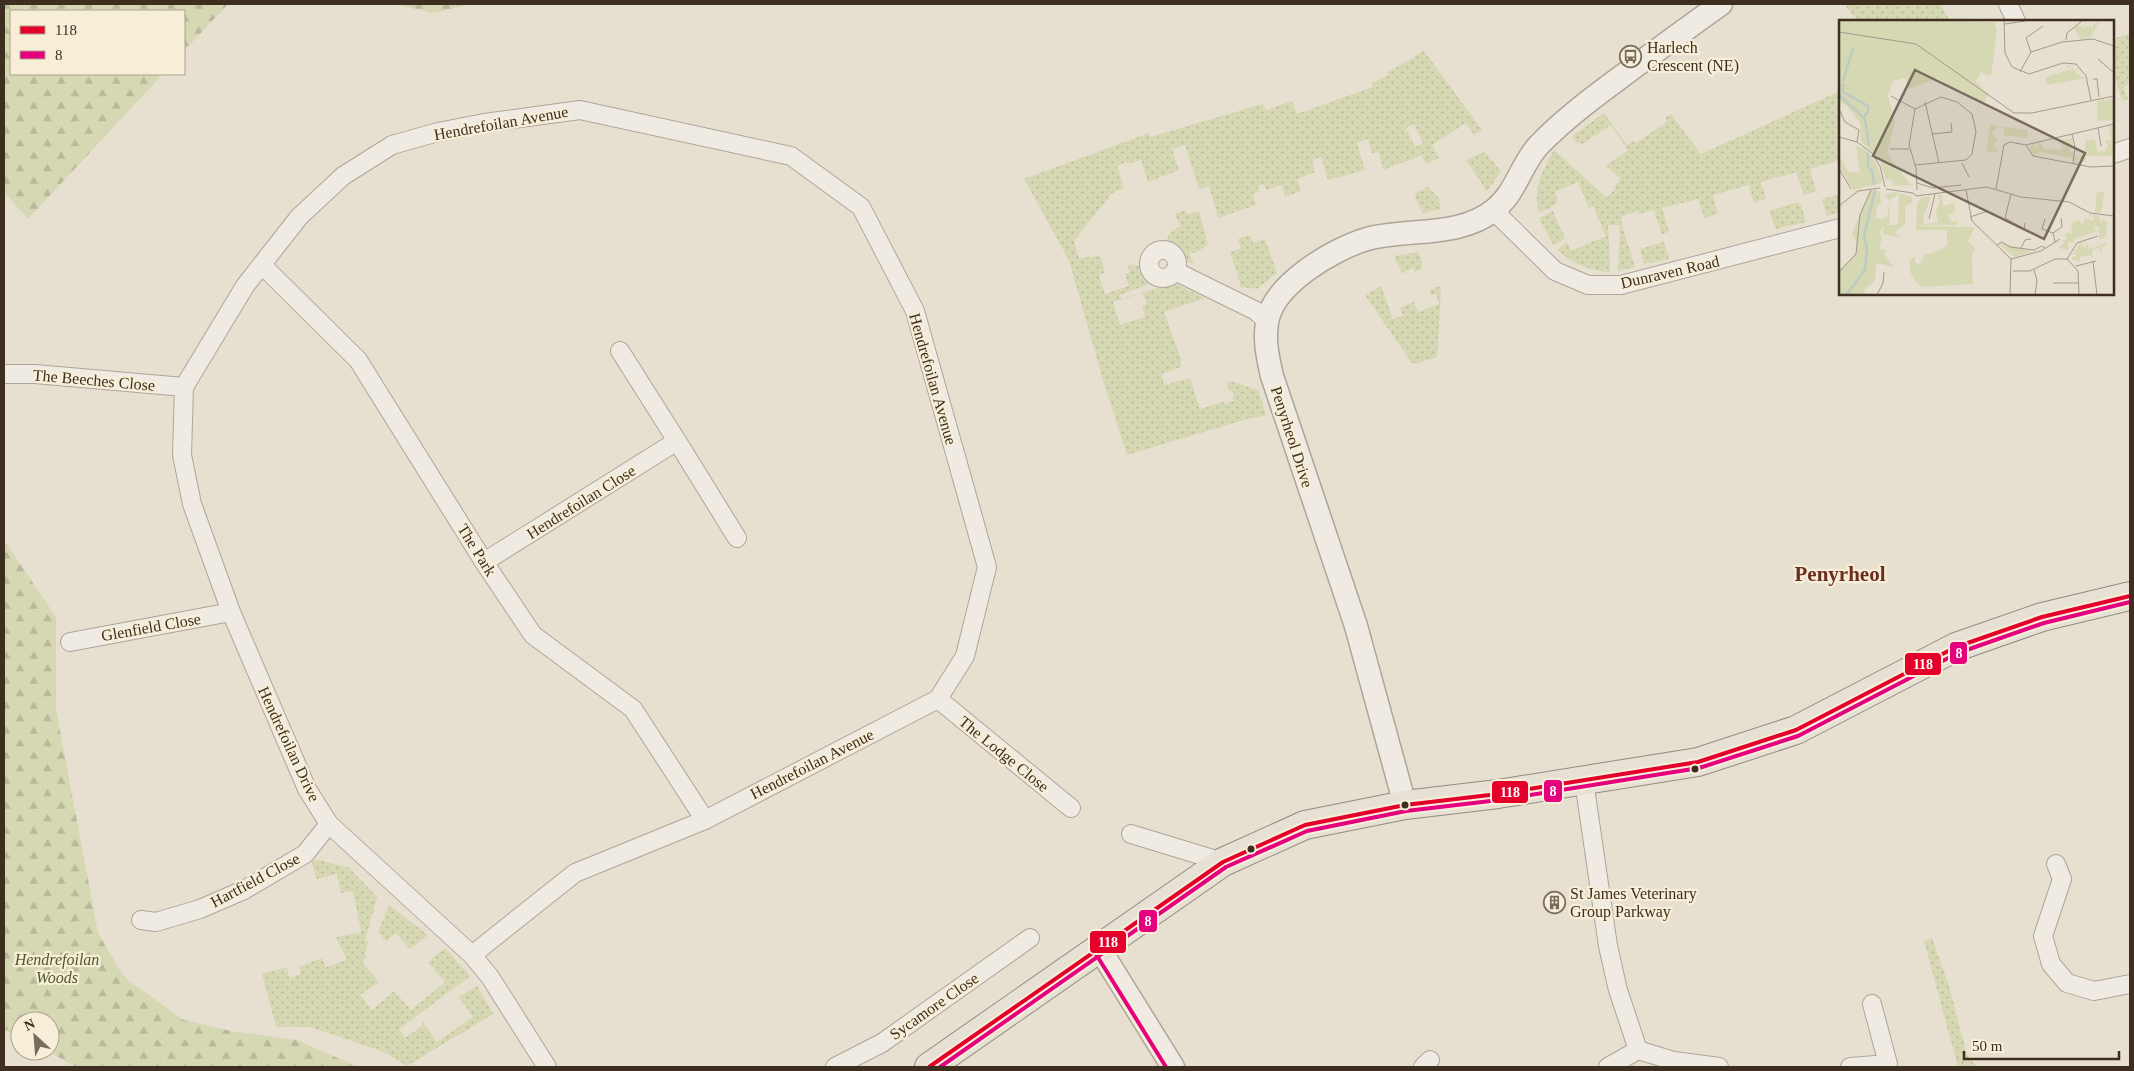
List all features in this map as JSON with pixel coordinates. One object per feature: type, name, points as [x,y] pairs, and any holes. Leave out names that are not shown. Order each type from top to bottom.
[{"type":"main road","points":[[929,1067],[1223,862],[1305,825],[1405,805],[1584,781],[1698,762],[1796,730],[1956,648],[2042,617],[2130,596]]},
{"type":"street","points":[[1494,211],[1505,200],[1538,147],[1580,107],[1721,4]]},
{"type":"street","points":[[2008,4],[2016,20]]},
{"type":"street","name":"Hendrefoilan Avenue","points":[[184,387],[207,352],[236,300],[262,265],[300,217],[343,176],[392,145],[438,132],[484,123],[580,110],[791,156],[861,207],[915,311],[987,567],[965,656],[938,699],[705,820],[575,873],[472,956]]},
{"type":"street","points":[[2114,154],[2130,148]]},
{"type":"street","name":"Dunraven Road","points":[[1494,211],[1554,271],[1588,286],[1620,286],[1839,228]]},
{"type":"street","name":"Penyrheol Drive","points":[[1405,805],[1356,626],[1272,376],[1266,350],[1267,322],[1274,306],[1284,291],[1300,275],[1322,258],[1367,239],[1467,225],[1494,211]]},
{"type":"street","name":"The Park","points":[[262,265],[358,360],[484,562],[533,636],[633,709],[705,820]]},
{"type":"street","points":[[1175,271],[1256,311],[1267,322]]},
{"type":"street","points":[[620,351],[737,538]]},
{"type":"street","name":"The Beeches Close","points":[[4,374],[35,374],[184,387]]},
{"type":"street","name":"Hendrefoilan Drive","points":[[184,387],[182,455],[192,504],[232,612],[307,789],[329,824],[472,956],[490,978],[547,1067]]},
{"type":"street","name":"Hendrefoilan Close","points":[[484,562],[677,441]]},
{"type":"street","name":"Glenfield Close","points":[[70,642],[232,612]]},
{"type":"street","name":"The Lodge Close","points":[[938,699],[1071,808]]},
{"type":"street","points":[[1584,781],[1608,946],[1618,990],[1638,1050]]},
{"type":"street","name":"Hartfield Close","points":[[141,920],[156,922],[200,909],[244,890],[305,854],[329,824]]},
{"type":"street","points":[[1130,834],[1223,862]]},
{"type":"street","points":[[2056,864],[2062,880],[2043,936],[2051,964],[2067,983],[2094,991],[2130,984]]},
{"type":"street","name":"Sycamore Close","points":[[835,1067],[882,1043],[1030,938]]},
{"type":"street","points":[[1099,948],[1173,1067]]},
{"type":"street","points":[[1850,1067],[1888,1064],[1872,1004]]},
{"type":"street","points":[[1608,1067],[1638,1050],[1674,1061],[1719,1067]]},
{"type":"green space","points":[[4,4],[228,4],[185,50],[185,10],[10,10],[10,75],[162,75],[28,219],[4,192]]},
{"type":"green space","points":[[394,4],[471,4],[434,13]]},
{"type":"green space","points":[[1844,4],[1940,4],[1949,20],[1857,20]]},
{"type":"green space","points":[[2130,33],[2130,84],[2124,87],[2128,100],[2122,101],[2114,73],[2114,39]]},
{"type":"green space","points":[[1424,51],[1482,130],[1474,135],[1466,123],[1432,145],[1439,158],[1426,164],[1422,155],[1383,170],[1379,152],[1372,153],[1368,139],[1357,143],[1365,170],[1328,180],[1321,157],[1312,160],[1315,172],[1297,179],[1301,191],[1285,197],[1282,185],[1266,190],[1264,184],[1258,186],[1259,191],[1253,194],[1256,205],[1218,218],[1209,186],[1199,189],[1185,145],[1172,149],[1179,170],[1148,182],[1141,160],[1127,164],[1126,162],[1117,166],[1124,188],[1112,193],[1074,241],[1079,258],[1100,256],[1105,272],[1099,275],[1105,294],[1129,286],[1125,274],[1130,272],[1127,265],[1141,266],[1149,284],[1120,295],[1121,299],[1174,283],[1205,298],[1164,312],[1181,359],[1181,367],[1161,374],[1164,385],[1190,378],[1200,409],[1233,401],[1233,392],[1229,390],[1226,381],[1234,382],[1258,390],[1266,415],[1127,455],[1102,377],[1069,260],[1024,179],[1149,133],[1150,137],[1263,104],[1266,110],[1292,101],[1297,114],[1373,87],[1372,83],[1388,75],[1388,72]],"holes":[[[1414,124],[1423,143],[1415,147],[1406,128]],[[1143,293],[1147,304],[1142,306],[1145,317],[1120,325],[1113,302]]]},
{"type":"green space","points":[[1839,91],[1839,160],[1810,169],[1816,191],[1804,195],[1796,172],[1761,182],[1766,199],[1754,203],[1749,185],[1713,195],[1718,214],[1704,218],[1698,199],[1662,208],[1669,232],[1662,234],[1669,259],[1644,264],[1640,249],[1664,242],[1654,210],[1639,214],[1637,211],[1622,216],[1622,226],[1635,267],[1618,271],[1620,225],[1608,225],[1610,272],[1582,266],[1557,250],[1567,242],[1571,251],[1606,236],[1593,206],[1589,208],[1578,182],[1555,192],[1557,204],[1539,213],[1537,205],[1540,180],[1554,150],[1607,198],[1615,189],[1614,187],[1621,179],[1606,166],[1628,150],[1611,125],[1582,144],[1576,142],[1572,136],[1604,113],[1627,145],[1634,141],[1636,143],[1667,122],[1665,118],[1671,114],[1701,154]]},
{"type":"green space","points":[[1484,152],[1501,171],[1487,191],[1466,160]]},
{"type":"green space","points":[[1428,187],[1438,197],[1441,209],[1423,213],[1415,198],[1416,192]]},
{"type":"green space","points":[[1839,194],[1839,212],[1827,216],[1822,199]]},
{"type":"green space","points":[[1798,202],[1801,204],[1806,222],[1776,229],[1769,211]]},
{"type":"green space","points":[[1185,210],[1187,215],[1199,211],[1208,245],[1195,253],[1189,252],[1193,263],[1187,262],[1177,247],[1166,243],[1169,234],[1180,226],[1175,214]]},
{"type":"green space","points":[[1553,211],[1565,238],[1554,246],[1539,218]]},
{"type":"green space","points":[[1250,235],[1253,243],[1265,239],[1277,273],[1257,289],[1241,287],[1230,252],[1241,248],[1238,239]]},
{"type":"green space","points":[[1418,252],[1421,258],[1422,269],[1415,272],[1413,268],[1402,273],[1394,256]]},
{"type":"green space","points":[[1381,286],[1393,319],[1403,316],[1400,308],[1414,302],[1418,312],[1439,304],[1436,293],[1431,295],[1430,290],[1440,286],[1437,357],[1415,364],[1411,362],[1365,295]]},
{"type":"green space","name":"Hendrefoilan Woods","points":[[4,540],[56,617],[56,709],[98,933],[120,971],[129,981],[184,1020],[231,1031],[297,1040],[358,1067],[76,1067],[60,1058],[60,1011],[10,1011],[10,1032],[4,1029]]},
{"type":"green space","points":[[314,859],[349,868],[377,897],[365,941],[368,941],[365,954],[367,957],[362,962],[379,982],[360,995],[372,1010],[394,991],[411,1010],[445,982],[428,962],[445,948],[470,976],[399,1029],[405,1038],[422,1026],[423,1022],[437,1042],[473,1017],[459,997],[477,986],[493,1014],[407,1066],[384,1052],[310,1027],[276,1027],[262,974],[286,967],[290,978],[301,974],[299,967],[322,958],[326,967],[347,960],[336,937],[361,932],[353,891],[341,893],[337,874],[317,879],[312,864]]},
{"type":"green space","points":[[389,905],[428,935],[410,949],[396,933],[386,941],[378,932]]},
{"type":"green space","points":[[1932,938],[1949,986],[1967,1055],[1977,1067],[1958,1067],[1924,941]]},
{"type":"transit line","name":"118","points":[[929,1067],[1223,862],[1305,825],[1405,805],[1498,794],[1698,762],[1796,730],[1956,647],[2042,617],[2130,596]]},
{"type":"transit line","name":"8","points":[[940,1067],[1226,867],[1307,831],[1406,811],[1499,800],[1699,768],[1798,736],[1958,653],[2044,623],[2130,602]]},
{"type":"transit line","name":"8","points":[[1094,951],[1166,1067]]},
{"type":"place","name":"Harlech Crescent (NE)","points":[[1631,56]]},
{"type":"place","name":"St James Veterinary Group Parkway","points":[[1554,902]]},
{"type":"district","name":"Penyrheol","points":[[1840,574]]}]
